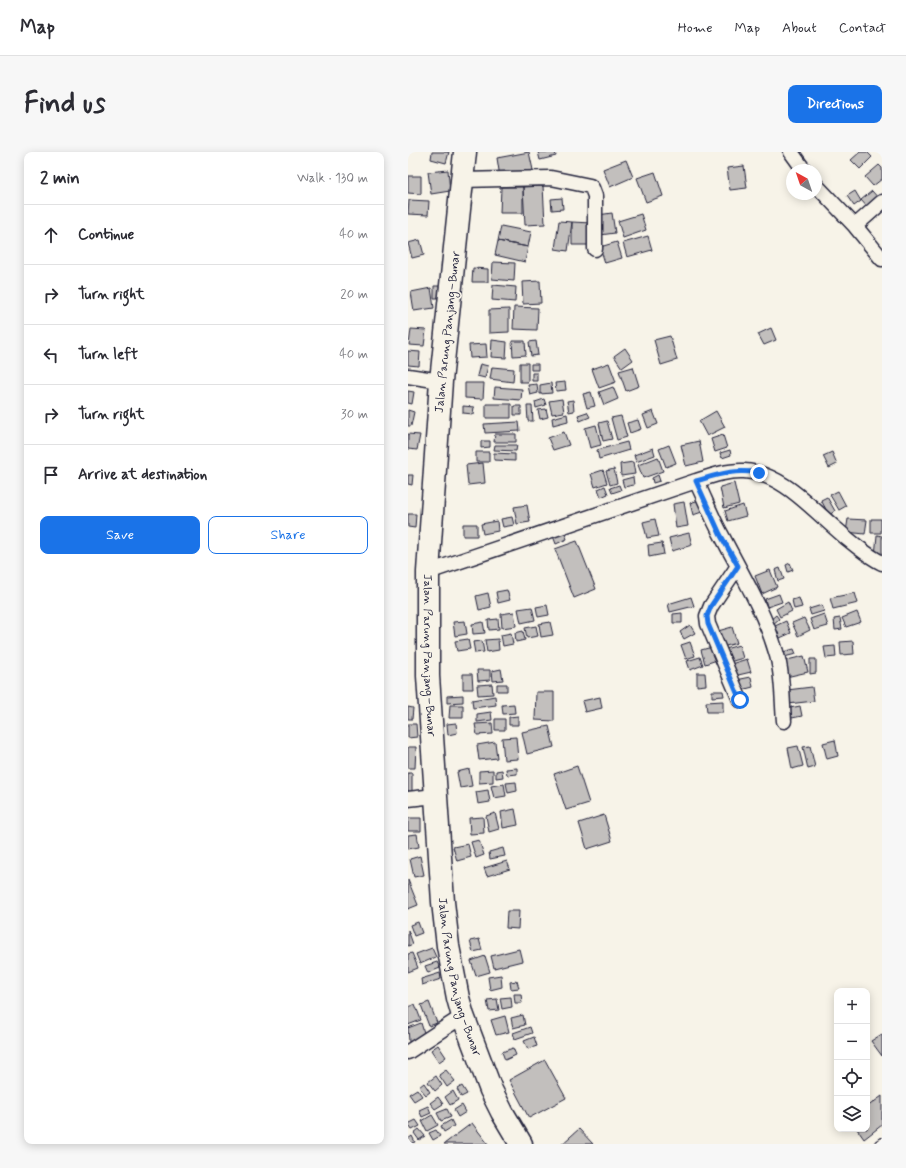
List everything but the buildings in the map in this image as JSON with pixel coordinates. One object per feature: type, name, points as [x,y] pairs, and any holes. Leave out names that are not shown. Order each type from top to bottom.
[{"type":"main road","name":"Jalan Parung Panjang–Bunar","points":[[465,152],[441,381],[428,572],[428,676],[443,902],[454,980],[463,1016],[491,1090],[521,1144]]},
{"type":"street","points":[[790,152],[799,164]]},
{"type":"street","points":[[462,180],[550,178],[590,186],[595,196],[595,249]]},
{"type":"street","points":[[822,191],[855,226],[882,259]]},
{"type":"street","points":[[855,226],[882,202]]},
{"type":"street","points":[[408,376],[441,381]]},
{"type":"street","points":[[428,572],[696,481],[727,472],[744,471],[759,473],[776,480],[800,496],[836,529],[882,563]]},
{"type":"street","points":[[696,481],[720,534],[738,566],[777,653],[781,673],[784,721]]},
{"type":"street","points":[[738,566],[711,606],[707,616],[708,624],[740,700]]},
{"type":"street","points":[[408,800],[435,796]]},
{"type":"street","points":[[408,1052],[463,1016]]},
{"type":"route","points":[[740,700],[708,624],[707,616],[711,606],[738,566],[720,534],[696,481],[727,472],[744,471],[759,473]]}]
